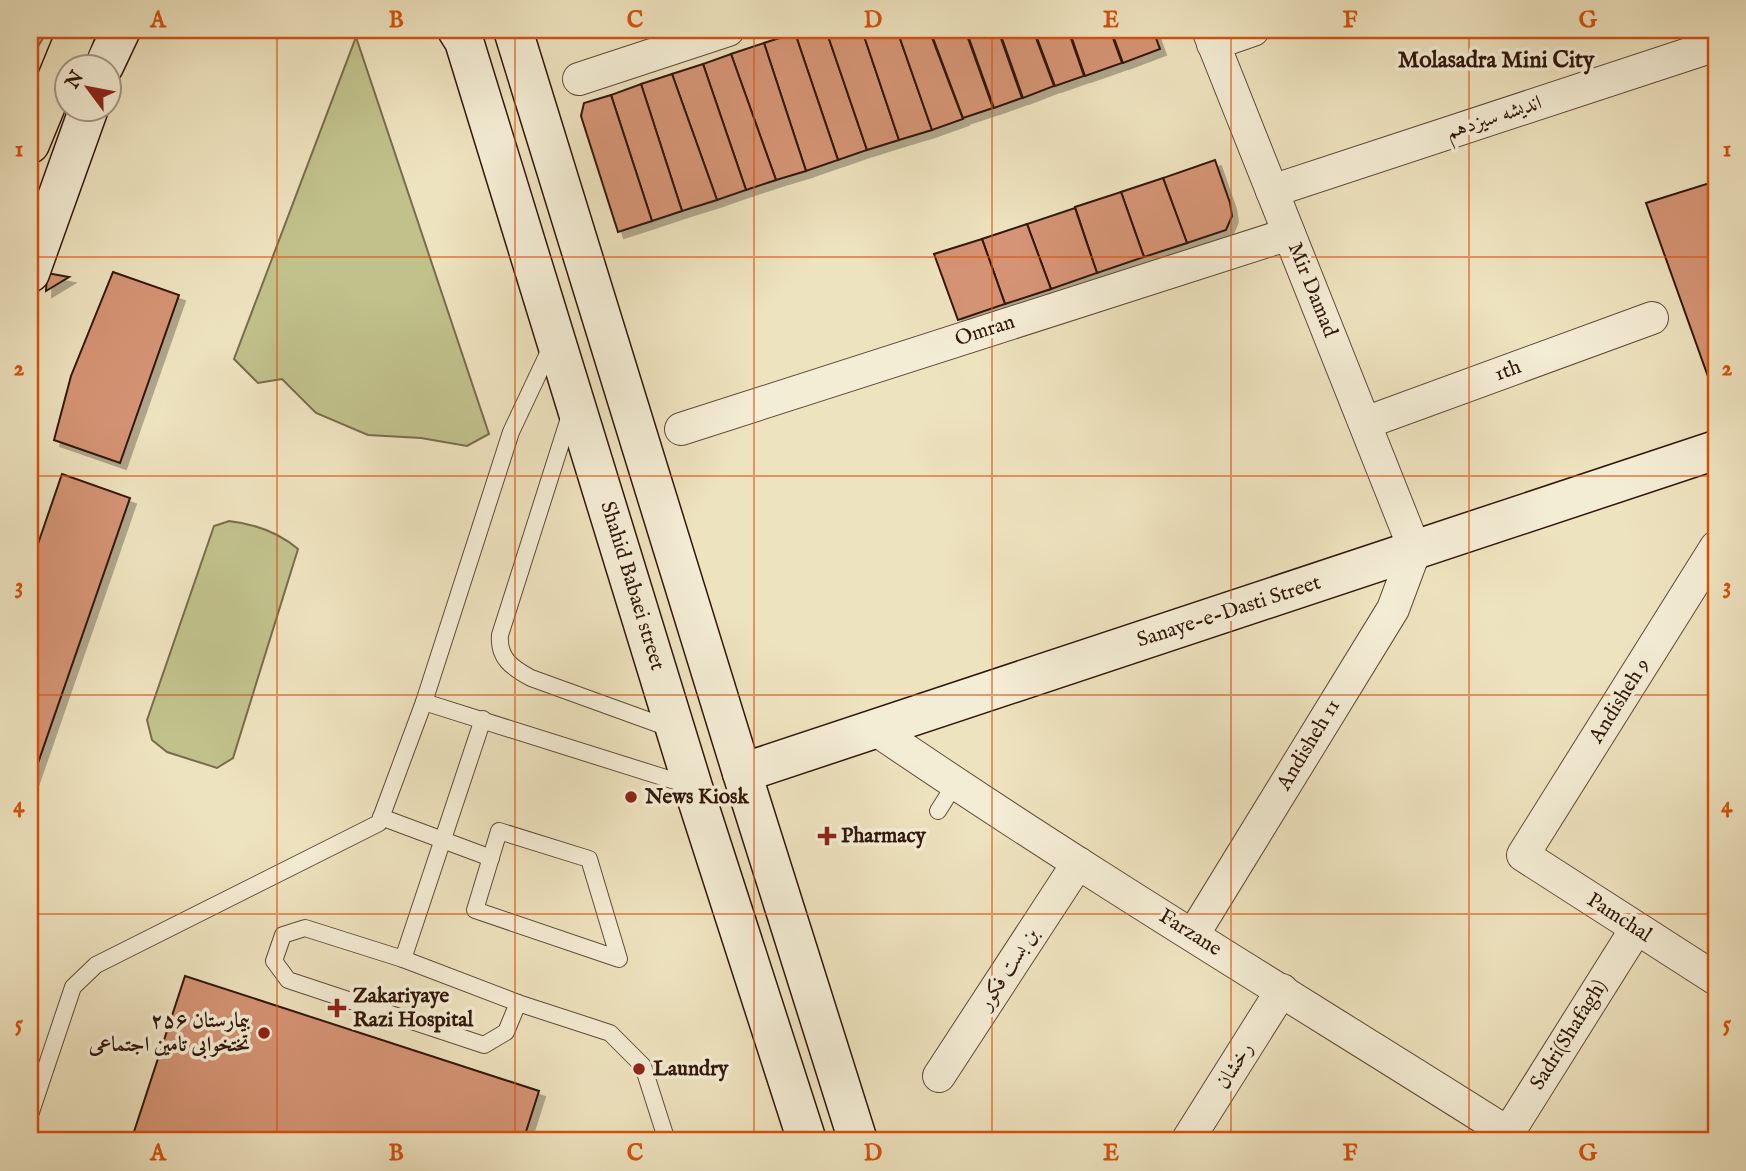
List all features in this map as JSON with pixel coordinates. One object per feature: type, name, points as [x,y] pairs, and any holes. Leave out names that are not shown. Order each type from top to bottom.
[{"type":"main road","points":[[33,124],[77,30]]},
{"type":"main road","points":[[111,52],[121,30]]},
{"type":"main road","name":"Shahid Babaei street","points":[[457,30],[464,41],[676,730],[807,1141]]},
{"type":"main road","points":[[513,30],[858,1141]]},
{"type":"main road","points":[[30,273],[84,122]]},
{"type":"main road","name":"Sanaye-e-Dasti Street","points":[[742,773],[1716,450]]},
{"type":"street","points":[[579,79],[728,30]]},
{"type":"street","points":[[1211,37],[1253,30]]},
{"type":"street","name":"Mir Damad","points":[[1211,37],[1415,550]]},
{"type":"street","name":"اندیشه سیزدهم","points":[[1272,191],[1716,45]]},
{"type":"street","name":"Omran","points":[[681,429],[1289,234]]},
{"type":"street","name":"1th","points":[[1365,423],[1652,318]]},
{"type":"street","name":"Andisheh 9","points":[[1523,855],[1716,547]]},
{"type":"street","name":"Andisheh 11","points":[[1193,935],[1393,609],[1415,550]]},
{"type":"street","name":"Farzane","points":[[875,729],[955,784],[1282,990],[1505,1137]]},
{"type":"street","name":"Pamchal","points":[[1523,855],[1716,979]]},
{"type":"street","name":"بن بست فكور","points":[[939,1076],[1078,863]]},
{"type":"street","name":"Sadri(Shafagh)","points":[[1505,1137],[1636,929]]},
{"type":"street","name":"رخشان","points":[[1187,1141],[1282,990]]},
{"type":"lane","points":[[30,1115],[74,987],[96,965],[379,823],[424,702],[511,432],[556,337]]},
{"type":"lane","points":[[575,399],[499,635],[499,645],[503,658],[514,669],[531,678],[676,730]]},
{"type":"lane","points":[[424,702],[694,787]]},
{"type":"lane","points":[[404,959],[483,719]]},
{"type":"lane","points":[[938,811],[955,784]]},
{"type":"lane","points":[[381,817],[491,858]]},
{"type":"lane","points":[[499,831],[589,859],[620,959],[475,910],[491,858],[499,831]]},
{"type":"lane","points":[[518,1003],[506,1032],[484,1045],[288,980],[274,961],[283,935],[305,929],[404,959],[518,1003],[610,1033],[643,1066],[667,1141]]},
{"type":"green space","points":[[30,30],[48,30],[37,48],[30,46]]},
{"type":"green space","points":[[356,37],[489,434],[467,446],[421,438],[368,435],[316,413],[282,379],[258,383],[234,359]]},
{"type":"green space","points":[[229,521],[266,530],[298,549],[233,758],[217,768],[167,752],[152,740],[147,720],[214,526]]},
{"type":"building","points":[[826,30],[867,150],[838,160],[795,33]]},
{"type":"building","points":[[826,30],[862,30],[899,140],[867,150]]},
{"type":"building","points":[[862,30],[897,30],[932,130],[899,140]]},
{"type":"building","points":[[897,30],[929,30],[963,119],[932,130]]},
{"type":"building","points":[[930,30],[965,30],[993,108],[963,118]]},
{"type":"building","points":[[966,30],[998,30],[1022,98],[994,108]]},
{"type":"building","points":[[999,30],[1033,30],[1054,86],[1023,98]]},
{"type":"building","points":[[1034,30],[1068,30],[1084,76],[1055,86]]},
{"type":"building","points":[[1069,30],[1110,30],[1122,63],[1085,76]]},
{"type":"building","points":[[1111,30],[1153,30],[1160,49],[1123,63]]},
{"type":"building","points":[[795,33],[838,160],[806,171],[764,43]]},
{"type":"building","points":[[764,43],[806,171],[776,180],[731,54]]},
{"type":"building","points":[[731,54],[776,180],[746,190],[703,64]]},
{"type":"building","points":[[703,64],[746,190],[717,200],[672,74]]},
{"type":"building","points":[[672,74],[717,200],[682,211],[641,84]]},
{"type":"building","points":[[641,84],[682,211],[652,221],[611,95]]},
{"type":"building","points":[[611,95],[652,221],[618,232],[581,116],[584,103]]},
{"type":"building","points":[[1215,160],[1232,216],[1226,230],[1187,243],[1163,178]]},
{"type":"building","points":[[1163,178],[1187,243],[1144,257],[1121,192]]},
{"type":"building","points":[[1716,181],[1716,383],[1711,385],[1646,203]]},
{"type":"building","points":[[1121,192],[1144,257],[1097,273],[1075,207]]},
{"type":"building","points":[[1075,208],[1097,273],[1051,289],[1027,224]]},
{"type":"building","points":[[1027,224],[1051,289],[1005,304],[982,239]]},
{"type":"building","points":[[982,239],[1005,304],[958,320],[934,254]]},
{"type":"building","points":[[113,272],[179,295],[120,463],[54,440],[71,376]]},
{"type":"building","points":[[47,273],[69,277],[46,291]]},
{"type":"building","points":[[62,474],[130,498],[30,786],[30,567]]},
{"type":"building","name":"بیمارستان ۲۵۶ تختخوابی تامین اجتماعی","points":[[185,976],[539,1091],[523,1141],[131,1141]]},
{"type":"place","name":"News Kiosk","points":[[631,797]]},
{"type":"place","name":"Pharmacy","points":[[827,836]]},
{"type":"place","name":"Zakariyaye Razi Hospital","points":[[337,1008]]},
{"type":"place","name":"بیمارستان ۲۵۶ تختخوابی تامین اجتماعی","points":[[264,1033]]},
{"type":"place","name":"Laundry","points":[[639,1069]]},
{"type":"district","name":"Molasadra Mini City","points":[[1496,60]]}]
